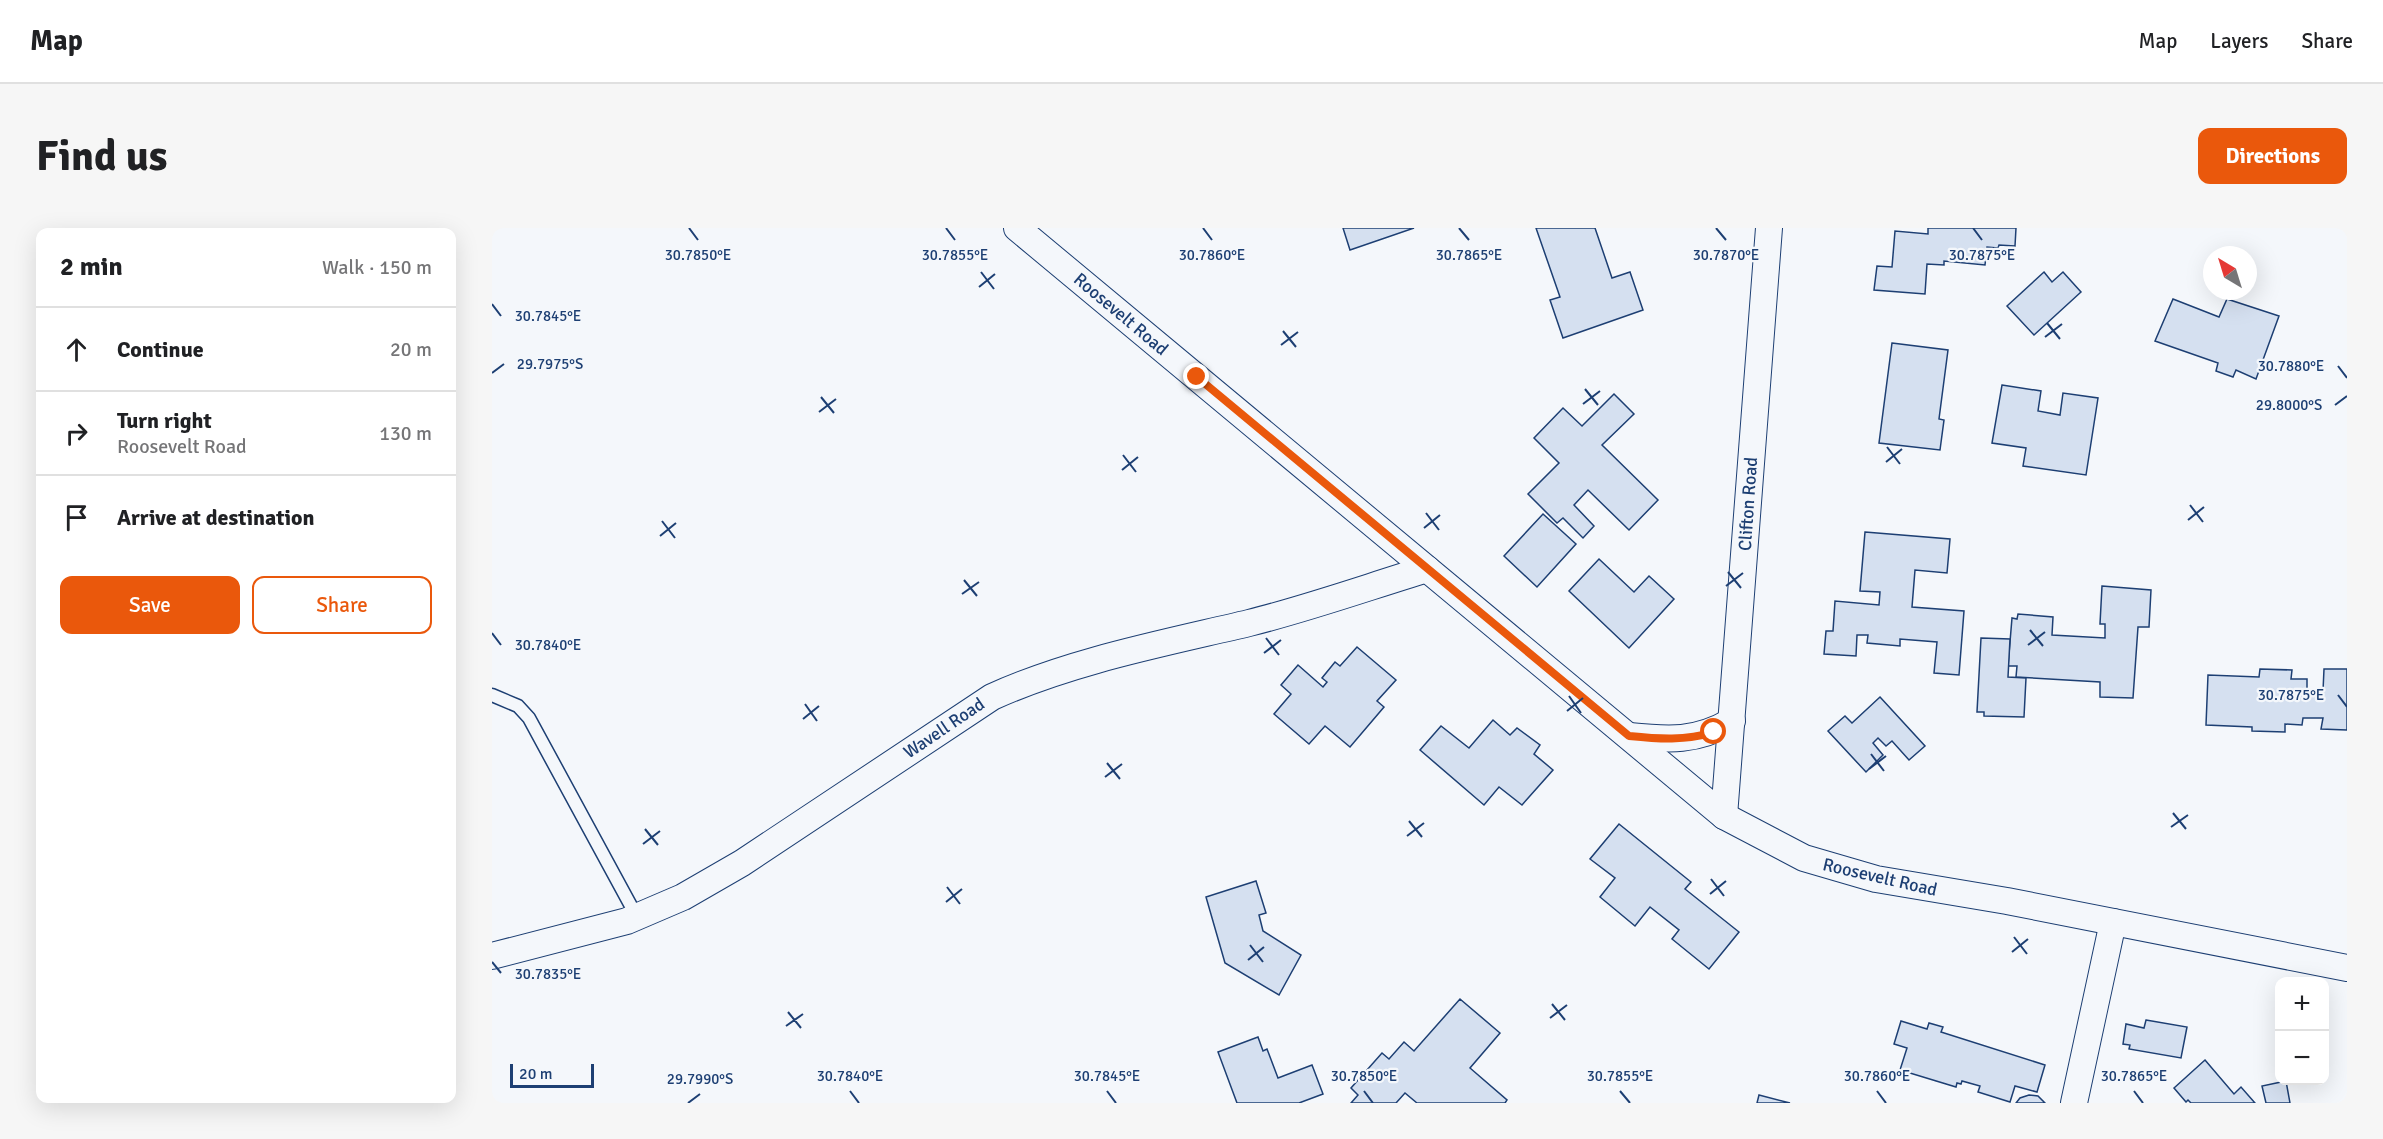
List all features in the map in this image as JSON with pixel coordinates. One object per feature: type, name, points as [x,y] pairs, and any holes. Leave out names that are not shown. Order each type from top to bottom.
[{"type":"street","name":"Roosevelt Road","points":[[1017,228],[1724,816],[1804,858],[1849,873],[2347,968]]},
{"type":"street","name":"Clifton Road","points":[[1724,816],[1769,228]]},
{"type":"street","name":"Wavell Road","points":[[492,956],[638,917],[718,879],[992,697],[1019,685],[1088,664],[1253,622],[1428,569]]},
{"type":"street","points":[[1629,736],[1666,739],[1699,736],[1714,732],[1732,721]]},
{"type":"street","points":[[2074,1103],[2113,922]]},
{"type":"lane","points":[[492,695],[518,706],[530,718],[638,917]]},
{"type":"building","points":[[1343,228],[1414,228],[1350,250]]},
{"type":"building","points":[[1536,228],[1595,228],[1612,278],[1630,272],[1643,310],[1563,338],[1550,300],[1560,297]]},
{"type":"building","points":[[1928,228],[2016,228],[2015,246],[1987,247],[1985,265],[1944,261],[1944,265],[1927,264],[1925,294],[1874,290],[1877,266],[1892,267],[1895,231],[1928,234]]},
{"type":"building","points":[[2044,272],[2052,282],[2063,272],[2081,292],[2034,335],[2007,306]]},
{"type":"building","points":[[2173,299],[2219,317],[2227,300],[2279,316],[2256,379],[2236,370],[2233,377],[2216,371],[2218,363],[2155,341]]},
{"type":"building","points":[[1892,343],[1948,350],[1939,419],[1944,420],[1940,450],[1879,443]]},
{"type":"building","points":[[2002,385],[2041,391],[2038,411],[2060,415],[2063,393],[2098,398],[2086,475],[2023,466],[2026,448],[1992,443]]},
{"type":"building","points":[[1614,394],[1634,414],[1602,445],[1658,500],[1629,530],[1588,490],[1574,505],[1594,526],[1583,538],[1563,518],[1557,523],[1528,494],[1559,463],[1534,438],[1563,408],[1582,426]]},
{"type":"building","points":[[1543,514],[1576,544],[1537,587],[1504,556]]},
{"type":"building","points":[[1865,532],[1950,539],[1947,573],[1915,570],[1912,607],[1964,611],[1959,675],[1934,673],[1937,642],[1900,639],[1900,646],[1867,643],[1868,635],[1857,635],[1856,656],[1824,654],[1826,631],[1833,631],[1835,601],[1879,605],[1880,592],[1860,591]]},
{"type":"building","points":[[1599,559],[1634,592],[1649,576],[1674,599],[1629,648],[1569,591]]},
{"type":"building","points":[[2102,586],[2151,590],[2149,627],[2138,627],[2133,698],[2100,697],[2100,682],[2016,677],[2017,666],[2008,666],[2012,618],[2017,619],[2018,614],[2053,617],[2052,635],[2105,638],[2105,624],[2100,624]]},
{"type":"building","points":[[1981,638],[2010,639],[2008,677],[2026,678],[2024,717],[1984,716],[1984,712],[1977,712]]},
{"type":"building","points":[[1357,647],[1396,680],[1377,701],[1384,707],[1350,747],[1325,726],[1309,744],[1274,714],[1291,694],[1281,685],[1298,665],[1323,687],[1327,682],[1322,678],[1335,662],[1340,666]]},
{"type":"building","points":[[2260,669],[2292,670],[2291,679],[2307,679],[2307,690],[2323,691],[2324,669],[2347,669],[2347,730],[2321,729],[2323,718],[2303,718],[2302,725],[2285,724],[2285,732],[2252,731],[2252,727],[2206,725],[2208,675],[2259,677]]},
{"type":"building","points":[[1880,697],[1925,746],[1909,760],[1892,741],[1886,746],[1878,738],[1873,743],[1883,755],[1866,772],[1828,731],[1845,716],[1852,723]]},
{"type":"building","points":[[1493,720],[1510,735],[1517,728],[1540,745],[1534,754],[1553,770],[1522,805],[1499,787],[1484,805],[1420,750],[1441,726],[1469,748]]},
{"type":"building","points":[[1619,824],[1691,882],[1685,889],[1739,932],[1709,969],[1672,939],[1679,930],[1650,907],[1635,926],[1600,897],[1615,878],[1590,859]]},
{"type":"building","points":[[1256,881],[1266,913],[1259,915],[1263,931],[1301,955],[1279,995],[1225,963],[1206,897]]},
{"type":"building","points":[[1460,999],[1500,1033],[1470,1068],[1507,1100],[1505,1103],[1417,1103],[1405,1093],[1396,1103],[1351,1103],[1358,1095],[1351,1088],[1382,1053],[1389,1059],[1404,1042],[1414,1051]]},
{"type":"building","points":[[2146,1020],[2187,1027],[2181,1058],[2129,1049],[2130,1045],[2123,1044],[2126,1024],[2144,1028]]},
{"type":"building","points":[[1901,1021],[1927,1029],[1929,1023],[1943,1027],[1941,1032],[2045,1065],[2037,1092],[2015,1086],[2010,1102],[1978,1092],[1980,1086],[1962,1081],[1961,1084],[1957,1083],[1956,1087],[1900,1070],[1907,1048],[1894,1044]]},
{"type":"building","points":[[1258,1037],[1263,1051],[1267,1049],[1278,1078],[1312,1065],[1323,1094],[1299,1103],[1237,1103],[1218,1052]]},
{"type":"building","points":[[2205,1060],[2234,1094],[2241,1087],[2255,1103],[2191,1103],[2188,1100],[2186,1102],[2174,1088]]},
{"type":"building","points":[[2275,1083],[2287,1085],[2290,1103],[2266,1103],[2262,1086]]},
{"type":"building","points":[[1759,1095],[1790,1103],[1757,1103]]},
{"type":"building","points":[[2029,1095],[2038,1096],[2045,1103],[2016,1103],[2020,1098]]},
{"type":"route","points":[[1197,377],[1629,736],[1666,739],[1714,732]]}]
